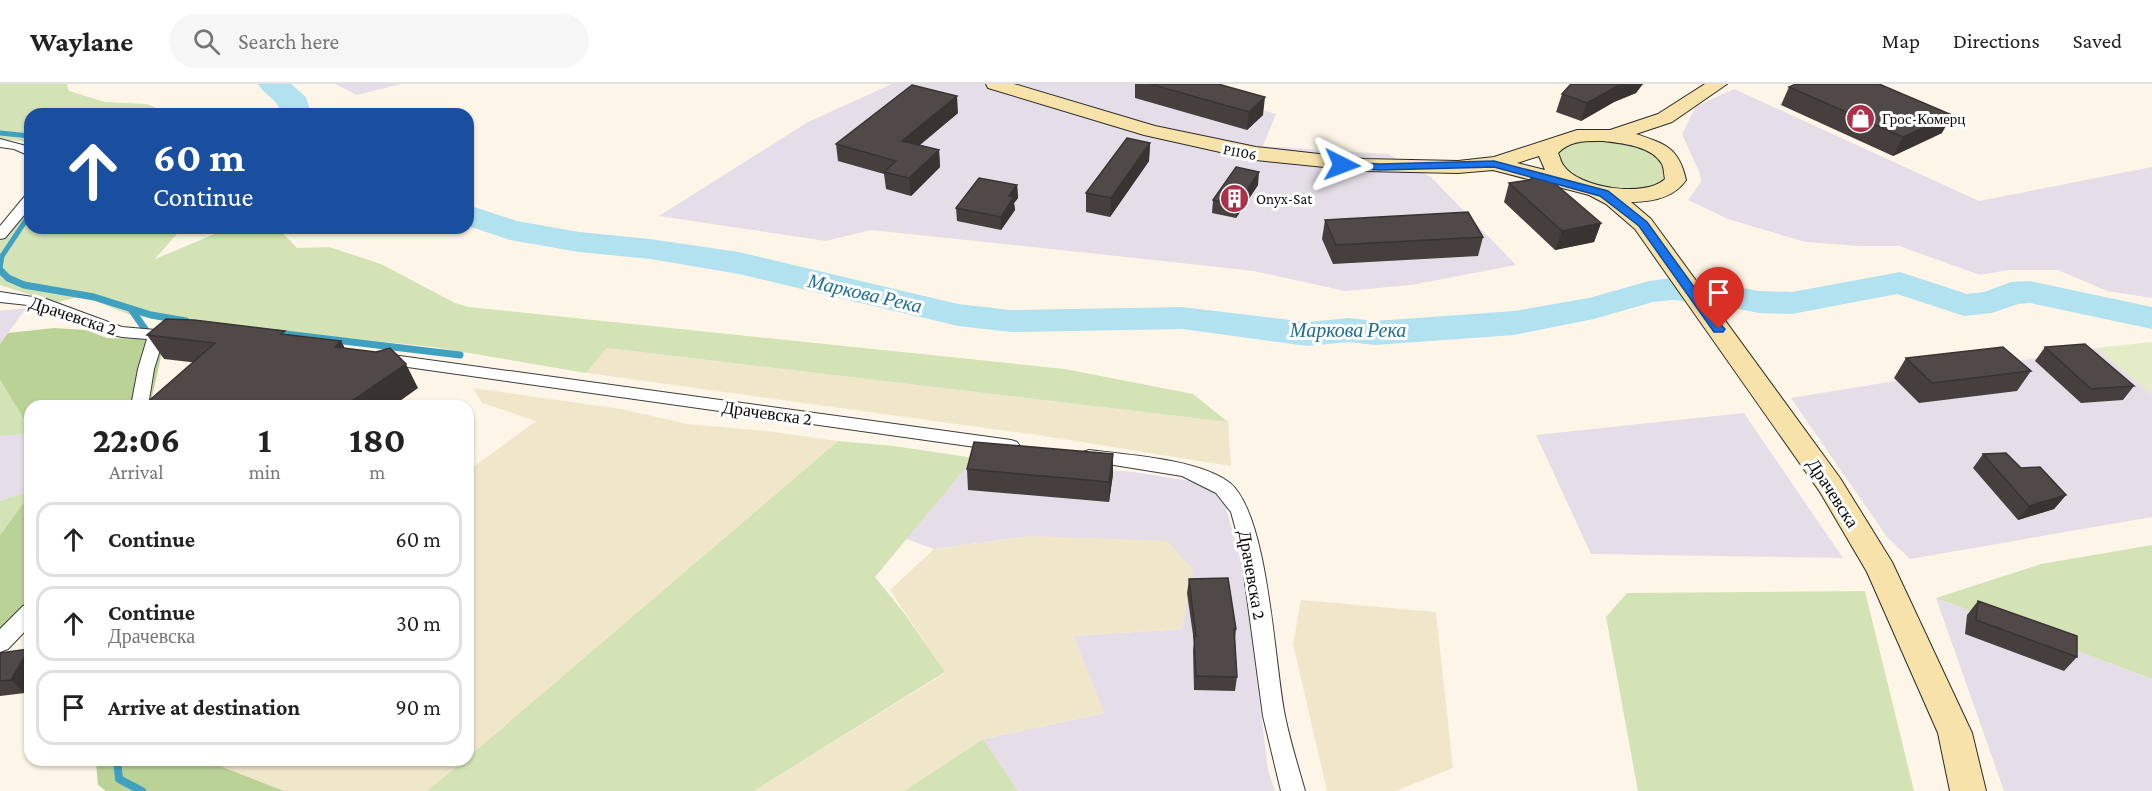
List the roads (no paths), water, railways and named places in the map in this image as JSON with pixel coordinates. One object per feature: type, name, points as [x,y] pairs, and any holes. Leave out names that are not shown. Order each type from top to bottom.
[{"type":"main road","name":"P1106","points":[[995,84],[1153,134],[1261,156],[1380,167],[1494,164]]},
{"type":"main road","points":[[1613,135],[1665,118],[1718,84]]},
{"type":"main road","points":[[1494,164],[1604,193],[1628,196],[1662,192],[1676,180],[1677,173],[1668,157],[1665,118]]},
{"type":"main road","points":[[1494,164],[1553,145],[1576,134],[1613,135],[1649,146],[1668,157]]},
{"type":"main road","points":[[1553,145],[1548,156],[1550,161],[1560,174],[1578,185]]},
{"type":"main road","name":"Драчевска","points":[[1604,193],[1643,224],[1830,484],[1881,570],[1956,733],[1968,791]]},
{"type":"main road","points":[[1643,224],[1649,195]]},
{"type":"street","points":[[0,143],[24,149]]},
{"type":"street","points":[[0,235],[24,206]]},
{"type":"street","name":"Драчевска 2","points":[[0,297],[40,302],[105,328],[156,336],[192,336]]},
{"type":"street","points":[[141,400],[156,336]]},
{"type":"street","name":"Драчевска 2","points":[[355,356],[444,366],[1031,449]]},
{"type":"street","name":"Драчевска 2","points":[[1066,453],[1186,470],[1223,489],[1240,510],[1250,545],[1274,716],[1293,791]]},
{"type":"street","points":[[0,643],[24,618]]},
{"type":"waterway","name":"Маркова Река","points":[[272,84],[291,97],[294,108]]},
{"type":"waterway","points":[[0,133],[24,135]]},
{"type":"waterway","name":"Маркова Река","points":[[474,217],[510,230],[579,242],[650,249],[739,263],[958,315],[1011,321],[1182,318],[1307,334],[1349,330],[1375,333],[1514,323],[1594,308],[1649,292],[1672,289],[1713,293],[1759,302],[1792,303],[1900,283],[1964,305],[1992,302],[2011,293],[2030,292],[2152,318]]},
{"type":"waterway","points":[[0,268],[2,256],[24,223]]},
{"type":"waterway","points":[[0,270],[8,278],[24,285],[94,297],[151,315],[186,321]]},
{"type":"waterway","points":[[131,309],[147,332]]},
{"type":"waterway","points":[[277,333],[460,355]]},
{"type":"waterway","points":[[118,766],[119,779],[142,791]]},
{"type":"place","name":"Грос-Комерц","points":[[1861,119]]},
{"type":"place","name":"Onyx-Sat","points":[[1235,199]]}]
